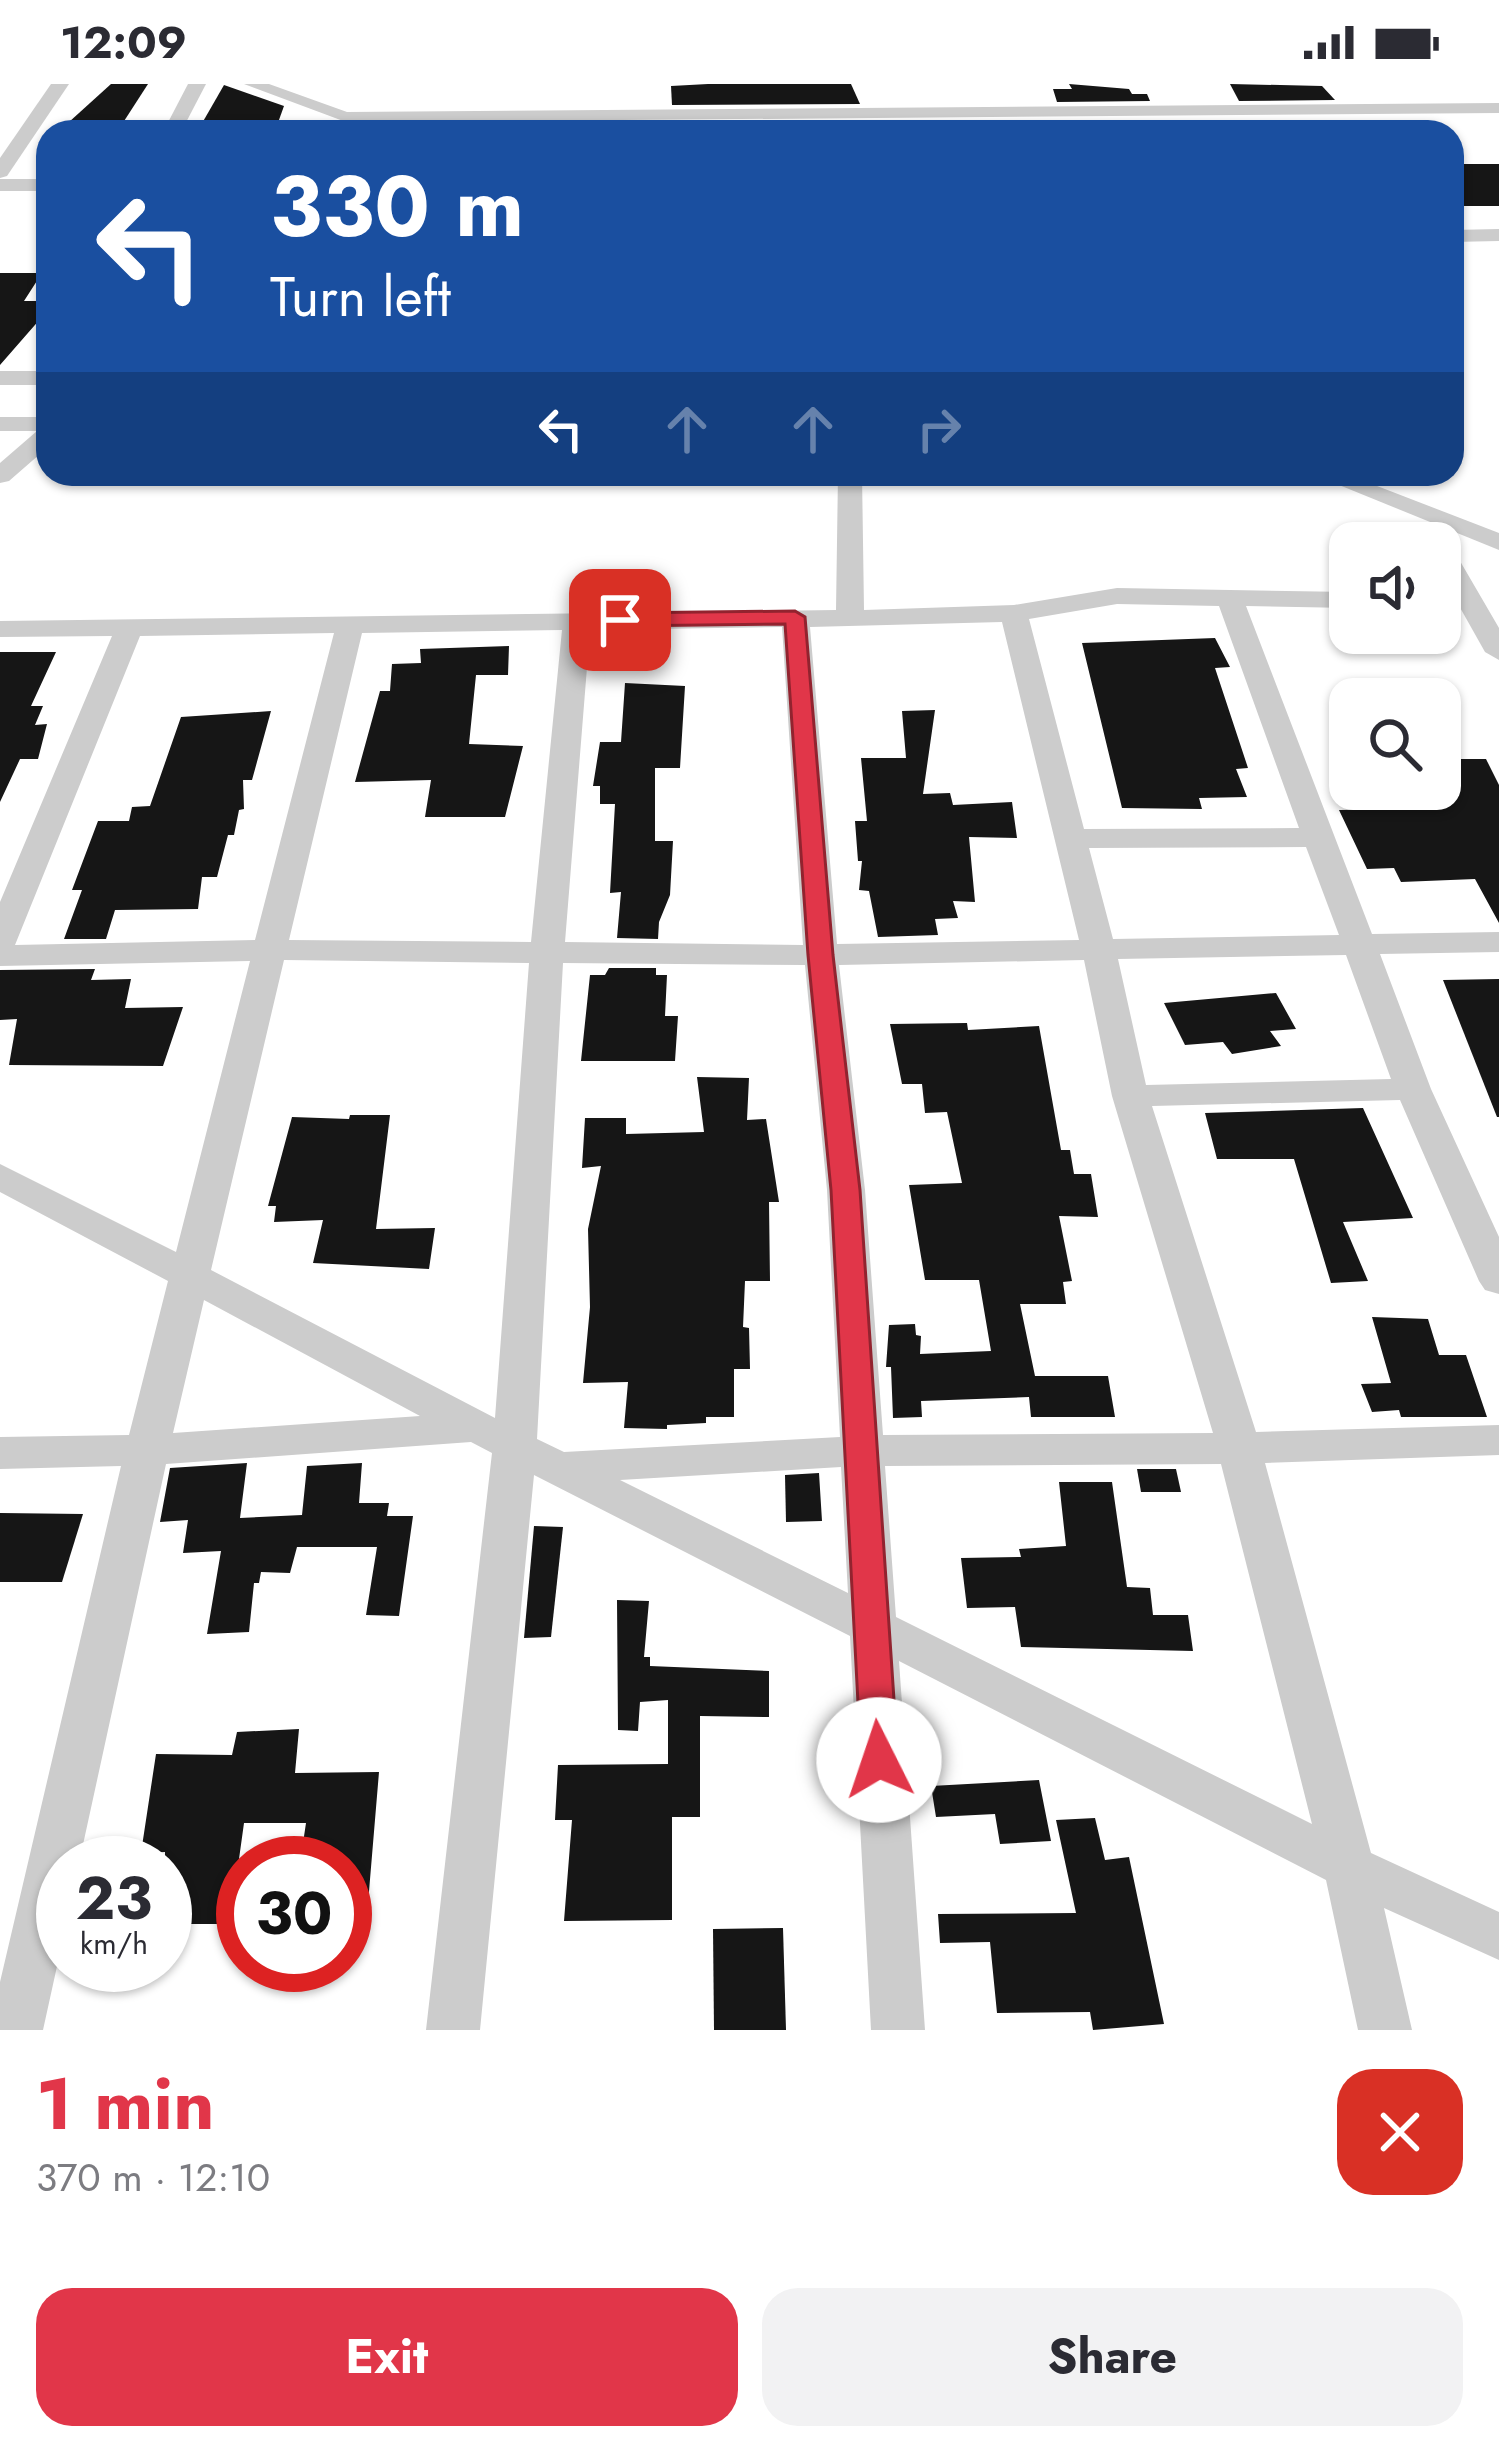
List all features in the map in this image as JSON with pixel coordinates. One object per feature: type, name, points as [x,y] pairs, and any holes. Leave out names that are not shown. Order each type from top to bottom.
[{"type":"street","points":[[0,172],[60,84]]},
{"type":"street","points":[[178,120],[197,84]]},
{"type":"street","points":[[253,84],[360,120]]},
{"type":"street","points":[[1192,84],[1212,120]]},
{"type":"street","points":[[1342,84],[1366,120]]},
{"type":"street","points":[[1477,84],[1498,109]]},
{"type":"street","points":[[333,108],[480,116],[619,115],[757,104],[1043,102],[1498,109]]},
{"type":"street","points":[[1043,102],[1050,120]]},
{"type":"street","points":[[900,103],[904,120]]},
{"type":"street","points":[[757,104],[759,120]]},
{"type":"street","points":[[324,120],[333,108]]},
{"type":"street","points":[[0,129],[28,129]]},
{"type":"street","points":[[0,185],[36,185]]},
{"type":"street","points":[[1464,236],[1499,235]]},
{"type":"street","points":[[0,378],[36,378]]},
{"type":"street","points":[[0,424],[36,424]]},
{"type":"street","points":[[0,476],[36,444]]},
{"type":"street","points":[[850,486],[850,617]]},
{"type":"street","points":[[1356,486],[1499,542]]},
{"type":"street","points":[[1415,508],[1423,522]]},
{"type":"street","points":[[1461,574],[1485,603],[1499,652]]},
{"type":"street","points":[[0,629],[1014,613],[1117,596],[1329,599]]},
{"type":"street","points":[[1229,597],[1413,1089],[1499,1281]]},
{"type":"street","points":[[1014,613],[1072,838],[1130,1096],[1239,1448],[1349,1867],[1385,2030]]},
{"type":"street","points":[[795,617],[820,955],[846,1190],[898,2030]]},
{"type":"street","points":[[453,2030],[496,1435],[578,620]]},
{"type":"street","points":[[16,2030],[147,1450],[350,623]]},
{"type":"street","points":[[0,942],[130,627]]},
{"type":"street","points":[[1072,838],[1320,837]]},
{"type":"street","points":[[0,956],[269,950],[820,955],[1499,942]]},
{"type":"street","points":[[1130,1096],[1413,1089]]},
{"type":"street","points":[[0,1176],[191,1280],[870,1625],[1349,1867],[1499,1937]]},
{"type":"street","points":[[0,1453],[496,1435]]},
{"type":"street","points":[[565,1468],[859,1451],[1499,1440]]},
{"type":"building","points":[[111,84],[148,84],[125,120],[71,120]]},
{"type":"building","points":[[851,84],[860,104],[672,105],[671,86]]},
{"type":"building","points":[[1069,84],[1129,89],[1132,94],[1147,94],[1150,101],[1057,102],[1053,89],[1072,89]]},
{"type":"building","points":[[1230,84],[1322,86],[1335,100],[1239,101]]},
{"type":"building","points":[[224,85],[284,106],[279,120],[204,120]]},
{"type":"building","points":[[1464,164],[1499,164],[1499,206],[1464,206]]},
{"type":"building","points":[[0,273],[36,273],[36,282],[24,301],[36,301],[36,324],[0,365]]},
{"type":"building","points":[[1215,638],[1230,667],[1215,668],[1248,768],[1236,769],[1247,797],[1199,798],[1202,809],[1122,808],[1082,643]]},
{"type":"building","points":[[509,646],[508,675],[476,675],[469,744],[523,746],[505,817],[425,817],[431,780],[355,782],[380,691],[390,691],[392,664],[421,663],[420,649]]},
{"type":"building","points":[[0,652],[56,652],[31,706],[43,706],[35,725],[47,724],[38,759],[20,759],[0,802]]},
{"type":"building","points":[[625,683],[685,686],[680,768],[655,768],[655,841],[673,841],[670,895],[658,939],[617,938],[621,892],[610,893],[615,804],[600,804],[600,786],[593,786],[600,742],[621,742]]},
{"type":"building","points":[[935,710],[923,794],[950,793],[953,805],[1012,802],[1017,838],[969,837],[975,902],[953,901],[958,918],[935,919],[938,935],[878,937],[869,891],[859,890],[862,861],[858,861],[855,821],[867,821],[861,758],[906,758],[902,711]]},
{"type":"building","points":[[271,711],[252,780],[243,780],[244,809],[239,810],[234,835],[228,835],[217,877],[202,877],[198,909],[115,910],[106,939],[64,939],[82,890],[72,890],[98,821],[129,821],[132,807],[150,806],[181,717]]},
{"type":"building","points":[[1461,759],[1486,759],[1499,785],[1499,923],[1475,879],[1401,882],[1394,868],[1367,869],[1339,810],[1461,810]]},
{"type":"building","points":[[609,968],[656,968],[656,975],[667,975],[665,1016],[678,1016],[675,1061],[581,1061],[590,975],[605,975]]},
{"type":"building","points":[[95,969],[91,980],[131,979],[125,1008],[183,1007],[163,1066],[9,1065],[17,1019],[0,1020],[0,970]]},
{"type":"building","points":[[1499,979],[1499,1117],[1497,1117],[1443,980]]},
{"type":"building","points":[[1276,993],[1296,1029],[1270,1031],[1281,1046],[1232,1054],[1223,1042],[1185,1045],[1164,1003]]},
{"type":"building","points":[[967,1023],[968,1030],[1039,1026],[1061,1150],[1070,1150],[1074,1174],[1091,1174],[1098,1217],[1059,1216],[1072,1281],[1063,1282],[1066,1304],[1020,1304],[1035,1376],[1108,1376],[1115,1417],[1031,1417],[1029,1397],[921,1401],[922,1417],[893,1418],[891,1367],[886,1367],[889,1325],[915,1324],[916,1335],[921,1336],[920,1354],[991,1351],[979,1280],[925,1280],[909,1185],[962,1183],[947,1112],[925,1113],[922,1084],[902,1084],[890,1024]]},
{"type":"building","points":[[697,1077],[749,1078],[747,1120],[766,1119],[779,1202],[769,1202],[770,1281],[745,1281],[743,1327],[749,1328],[750,1369],[734,1369],[734,1417],[706,1417],[706,1423],[667,1425],[667,1429],[624,1428],[628,1382],[583,1383],[590,1307],[588,1229],[601,1166],[582,1168],[585,1118],[626,1118],[626,1134],[704,1132]]},
{"type":"building","points":[[1363,1108],[1413,1218],[1343,1222],[1368,1281],[1331,1283],[1294,1159],[1217,1159],[1205,1113]]},
{"type":"building","points":[[350,1115],[390,1115],[376,1229],[435,1228],[429,1269],[313,1263],[323,1220],[274,1222],[276,1206],[268,1206],[292,1117],[349,1119]]},
{"type":"building","points":[[1372,1317],[1428,1319],[1439,1355],[1466,1355],[1487,1417],[1401,1417],[1399,1410],[1372,1412],[1361,1384],[1391,1383]]},
{"type":"building","points":[[247,1463],[240,1518],[302,1515],[307,1466],[362,1463],[359,1503],[389,1503],[387,1516],[413,1516],[399,1616],[366,1615],[377,1547],[297,1547],[290,1573],[261,1572],[259,1583],[254,1583],[249,1632],[207,1634],[221,1551],[183,1553],[188,1520],[160,1522],[170,1468]]},
{"type":"building","points":[[1137,1469],[1176,1469],[1181,1492],[1141,1492]]},
{"type":"building","points":[[819,1473],[822,1521],[786,1522],[785,1475]]},
{"type":"building","points":[[1059,1482],[1112,1482],[1127,1587],[1150,1588],[1153,1615],[1188,1615],[1193,1651],[1021,1647],[1015,1607],[967,1608],[961,1558],[1021,1557],[1019,1549],[1066,1546]]},
{"type":"building","points":[[0,1513],[83,1514],[62,1582],[0,1582]]},
{"type":"building","points":[[534,1526],[563,1527],[551,1637],[524,1638]]},
{"type":"building","points":[[617,1600],[649,1601],[644,1657],[650,1657],[650,1666],[769,1671],[769,1717],[700,1716],[700,1817],[672,1817],[672,1920],[564,1921],[572,1820],[555,1820],[558,1765],[668,1764],[668,1700],[640,1702],[638,1731],[618,1730]]},
{"type":"building","points":[[299,1729],[295,1773],[379,1772],[372,1856],[372,1836],[304,1836],[306,1823],[244,1823],[242,1836],[216,1836],[216,1924],[192,1924],[192,1836],[144,1836],[156,1754],[232,1755],[237,1732]]},
{"type":"building","points":[[1039,1780],[1051,1841],[1000,1844],[995,1814],[936,1817],[931,1786]]},
{"type":"building","points":[[1095,1818],[1105,1860],[1129,1857],[1164,2024],[1093,2030],[1090,2012],[997,2013],[990,1942],[940,1943],[938,1914],[1076,1913],[1056,1820]]},
{"type":"building","points":[[783,1928],[786,2030],[714,2030],[713,1929]]},
{"type":"route","points":[[620,620],[795,617],[820,955],[846,1190],[879,1760]]}]
